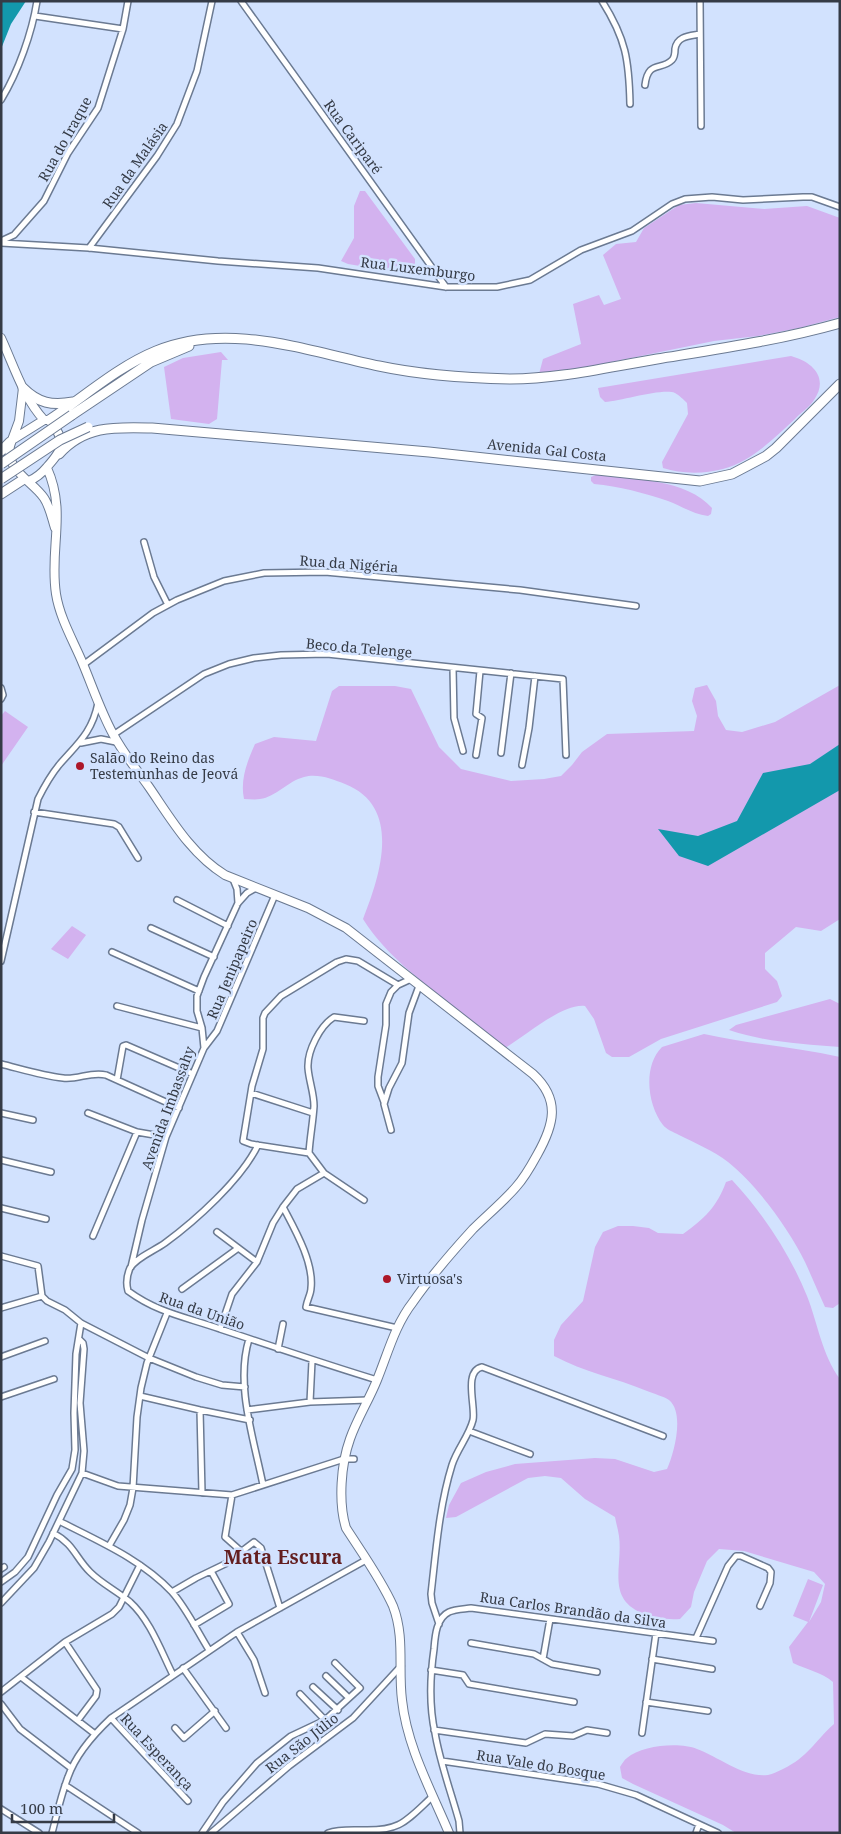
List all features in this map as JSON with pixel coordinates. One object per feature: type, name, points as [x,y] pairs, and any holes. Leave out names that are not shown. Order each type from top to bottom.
[{"type":"main road","points":[[1,451],[11,441],[76,402],[132,363],[155,351],[173,345],[205,339],[241,339],[267,342],[309,349],[380,367],[424,373],[510,379],[576,374],[762,341],[840,323]]},
{"type":"main road","points":[[1,338],[23,388],[37,413],[58,430],[61,444],[58,454]]},
{"type":"main road","points":[[1,464],[151,362],[205,339]]},
{"type":"main road","name":"Avenida Gal Costa","points":[[1,494],[26,480],[38,476],[58,454],[78,437],[94,431],[113,428],[152,428],[217,433],[522,461],[700,481],[732,474],[766,456],[840,384]]},
{"type":"main road","points":[[23,388],[30,395],[44,402],[57,404],[76,402]]},
{"type":"main road","points":[[23,388],[19,421],[11,441],[10,453],[12,463],[46,501],[56,530]]},
{"type":"main road","name":"Avenida Gal Costa","points":[[1,479],[54,444],[88,428],[122,422],[198,427],[217,433]]},
{"type":"main road","points":[[47,468],[52,478],[57,501],[58,519],[54,575],[56,596],[62,616],[98,702],[116,738],[190,846],[213,868],[233,879],[327,917],[346,928],[540,1080],[550,1098],[552,1118],[549,1130],[539,1152],[517,1186],[457,1247],[414,1300],[397,1328],[369,1400],[350,1437],[344,1459],[342,1517],[346,1528],[393,1607],[401,1635],[402,1700],[406,1724],[413,1747],[449,1833]]},
{"type":"street","points":[[1,100],[13,78],[35,16],[37,1]]},
{"type":"street","name":"Rua do Iraque","points":[[1,242],[14,235],[44,200],[68,152],[98,108],[123,29],[128,1]]},
{"type":"street","name":"Rua da Malásia","points":[[89,248],[157,156],[177,124],[197,71],[212,1]]},
{"type":"street","name":"Rua Cariparé","points":[[241,1],[446,287]]},
{"type":"street","points":[[602,1],[616,23],[628,58],[630,104]]},
{"type":"street","points":[[700,1],[702,126]]},
{"type":"street","points":[[35,16],[123,29]]},
{"type":"street","points":[[645,85],[646,78],[652,69],[674,58],[680,38],[700,34]]},
{"type":"street","name":"Rua Luxemburgo","points":[[1,242],[318,268],[446,287],[497,287],[530,280],[581,250],[632,231],[672,204],[686,199],[712,197],[743,200],[812,197],[840,206]]},
{"type":"street","points":[[144,542],[154,578],[168,605]]},
{"type":"street","name":"Rua da Nigéria","points":[[84,665],[153,613],[168,605],[224,580],[264,572],[325,572],[520,590],[636,606]]},
{"type":"street","name":"Beco da Telenge","points":[[116,738],[204,674],[230,664],[254,658],[280,655],[326,654],[563,680],[566,755]]},
{"type":"street","points":[[453,668],[454,718],[463,751]]},
{"type":"street","points":[[476,755],[482,720],[482,717],[476,714],[480,671]]},
{"type":"street","points":[[501,753],[511,673]]},
{"type":"street","points":[[522,766],[530,728],[535,676]]},
{"type":"street","points":[[1,688],[4,695],[1,699]]},
{"type":"street","points":[[1,961],[34,812],[49,777],[80,743],[91,724],[98,702]]},
{"type":"street","points":[[80,743],[116,738]]},
{"type":"street","points":[[34,812],[114,824],[119,827],[138,858]]},
{"type":"street","points":[[233,879],[238,904]]},
{"type":"street","name":"Avenida Imbassahy","points":[[131,1268],[142,1220],[166,1137],[204,1048],[202,1028],[196,1004],[199,991],[238,904],[256,888]]},
{"type":"street","name":"Rua Jenipapeiro","points":[[204,1048],[217,1031],[275,895]]},
{"type":"street","points":[[177,900],[228,926]]},
{"type":"street","points":[[151,928],[214,957]]},
{"type":"street","points":[[112,952],[199,991]]},
{"type":"street","points":[[309,1153],[258,1146],[243,1141],[250,1093],[263,1049],[263,1018],[265,1012],[281,996],[337,962],[346,959],[358,961],[398,985]]},
{"type":"street","points":[[391,1130],[378,1086],[378,1070],[385,1035],[386,1004],[391,992],[398,985],[411,979]]},
{"type":"street","points":[[384,1104],[389,1088],[402,1063],[408,1013],[419,986]]},
{"type":"street","points":[[117,1006],[202,1028]]},
{"type":"street","points":[[364,1021],[334,1017],[326,1024],[316,1040],[308,1066],[313,1090],[309,1153],[324,1173],[364,1200]]},
{"type":"street","points":[[118,1080],[125,1045],[129,1045],[193,1074]]},
{"type":"street","points":[[1,1064],[57,1077],[74,1078],[100,1074],[118,1080],[179,1108]]},
{"type":"street","points":[[250,1093],[313,1113]]},
{"type":"street","points":[[1,1113],[33,1120]]},
{"type":"street","points":[[88,1113],[137,1132],[166,1137]]},
{"type":"street","points":[[93,1236],[137,1132]]},
{"type":"street","points":[[131,1268],[178,1233],[226,1188],[258,1146]]},
{"type":"street","points":[[1,1160],[51,1172]]},
{"type":"street","points":[[220,1328],[232,1294],[257,1262],[273,1223],[283,1207],[297,1189],[324,1173]]},
{"type":"street","points":[[283,1207],[297,1234],[311,1280],[307,1307],[397,1328]]},
{"type":"street","points":[[1,1208],[46,1219]]},
{"type":"street","points":[[217,1232],[237,1249],[257,1262]]},
{"type":"street","points":[[182,1288],[237,1249]]},
{"type":"street","points":[[1,1256],[40,1268],[39,1284],[42,1296],[47,1301],[65,1310],[81,1323],[149,1358],[204,1380],[222,1385],[245,1387]]},
{"type":"street","name":"Rua da União","points":[[131,1268],[127,1281],[128,1291],[167,1313],[220,1328],[312,1361],[377,1380]]},
{"type":"street","points":[[1,1308],[42,1296]]},
{"type":"street","points":[[108,1546],[127,1514],[133,1488],[140,1396],[149,1358],[167,1313]]},
{"type":"street","points":[[1,1582],[15,1572],[28,1557],[57,1494],[72,1469],[75,1450],[74,1412],[78,1339],[81,1323]]},
{"type":"street","points":[[278,1349],[282,1324]]},
{"type":"street","points":[[1,1603],[34,1568],[82,1473],[84,1451],[80,1404],[84,1346],[78,1339]]},
{"type":"street","points":[[249,1339],[243,1364],[247,1410],[263,1485]]},
{"type":"street","points":[[1,1357],[45,1341]]},
{"type":"street","points":[[310,1402],[312,1361]]},
{"type":"street","points":[[460,1833],[459,1821],[434,1730],[431,1670],[435,1636],[439,1624],[432,1604],[432,1594],[441,1512],[455,1458],[474,1417],[471,1383],[475,1370],[482,1367],[663,1436]]},
{"type":"street","points":[[1,1397],[54,1379]]},
{"type":"street","points":[[140,1396],[250,1420]]},
{"type":"street","points":[[247,1410],[310,1402],[369,1400]]},
{"type":"street","points":[[200,1410],[202,1493]]},
{"type":"street","points":[[469,1431],[530,1454]]},
{"type":"street","points":[[82,1473],[118,1486],[232,1495],[344,1459],[354,1459]]},
{"type":"street","points":[[232,1495],[225,1537],[242,1552]]},
{"type":"street","points":[[58,1521],[108,1546],[140,1565],[172,1592],[209,1650]]},
{"type":"street","points":[[53,1533],[70,1544],[95,1577],[123,1597],[142,1615],[173,1674]]},
{"type":"street","points":[[172,1592],[211,1571],[242,1552],[251,1543],[256,1542],[261,1548],[280,1608]]},
{"type":"street","points":[[696,1638],[728,1566],[736,1556],[741,1556],[768,1568],[771,1572],[770,1583],[760,1606]]},
{"type":"street","points":[[52,1833],[65,1785],[72,1768],[95,1734],[111,1718],[236,1632],[366,1560]]},
{"type":"street","points":[[1,1692],[64,1642],[112,1614],[119,1607],[140,1565]]},
{"type":"street","points":[[194,1625],[229,1604],[211,1571]]},
{"type":"street","name":"Rua Carlos Brandão da Silva","points":[[439,1624],[443,1616],[448,1612],[471,1608],[713,1641]]},
{"type":"street","points":[[543,1659],[550,1619]]},
{"type":"street","points":[[236,1632],[254,1660],[265,1693]]},
{"type":"street","points":[[642,1733],[656,1633]]},
{"type":"street","points":[[64,1642],[98,1690],[98,1693],[78,1720]]},
{"type":"street","points":[[471,1643],[534,1654],[552,1664],[597,1672]]},
{"type":"street","points":[[652,1660],[712,1669]]},
{"type":"street","points":[[202,1833],[223,1802],[257,1763],[291,1736],[325,1720],[360,1688],[335,1663]]},
{"type":"street","name":"Rua São Júlio","points":[[211,1833],[289,1766],[353,1718],[370,1702],[401,1666]]},
{"type":"street","points":[[183,1668],[226,1728]]},
{"type":"street","points":[[431,1670],[463,1675],[469,1684],[574,1702]]},
{"type":"street","points":[[326,1676],[349,1698]]},
{"type":"street","points":[[21,1677],[95,1734]]},
{"type":"street","points":[[313,1687],[338,1710]]},
{"type":"street","points":[[300,1694],[325,1720]]},
{"type":"street","points":[[646,1702],[708,1711]]},
{"type":"street","points":[[1,1704],[20,1729],[72,1768]]},
{"type":"street","points":[[175,1728],[184,1738],[215,1711]]},
{"type":"street","name":"Rua Esperança","points":[[111,1718],[188,1801]]},
{"type":"street","points":[[434,1730],[526,1743],[545,1734],[573,1736],[587,1730],[607,1733]]},
{"type":"street","name":"Rua Vale do Bosque","points":[[442,1761],[598,1784],[636,1795],[718,1833]]},
{"type":"street","points":[[65,1785],[138,1833]]},
{"type":"street","points":[[328,1833],[341,1830],[389,1830],[406,1820],[433,1796]]},
{"type":"street","points":[[1,1809],[39,1833]]},
{"type":"street","points":[[696,1833],[700,1824]]},
{"type":"shaded area","points":[[360,191],[365,191],[415,259],[415,269],[408,274],[348,264],[341,261],[354,238],[354,206]]},
{"type":"shaded area","points":[[696,203],[764,209],[807,206],[840,218],[840,317],[758,336],[714,341],[587,367],[539,374],[543,359],[581,344],[573,304],[599,295],[604,305],[621,299],[603,255],[616,244],[636,242],[644,228],[679,205]]},
{"type":"shaded area","points":[[221,352],[228,360],[222,360],[217,419],[209,424],[171,419],[164,367],[183,358]]},
{"type":"shaded area","points":[[791,356],[806,362],[816,372],[820,385],[814,400],[808,408],[753,455],[734,465],[716,471],[685,472],[663,468],[662,462],[688,414],[687,403],[678,395],[661,392],[605,402],[600,397],[598,388]]},
{"type":"shaded area","points":[[596,475],[658,482],[674,486],[701,498],[712,508],[711,514],[708,516],[697,514],[650,495],[613,486],[594,484],[591,481],[591,477]]},
{"type":"shaded area","points":[[707,685],[716,701],[718,716],[726,730],[742,732],[775,722],[840,685],[840,919],[821,931],[796,927],[765,953],[765,969],[777,981],[782,996],[777,1002],[661,1039],[629,1057],[612,1057],[606,1053],[594,1019],[585,1006],[576,1006],[555,1015],[505,1048],[427,986],[392,955],[363,919],[376,883],[382,844],[381,825],[375,809],[363,795],[340,782],[325,777],[309,776],[298,779],[266,798],[244,799],[244,778],[255,744],[274,737],[316,741],[332,691],[339,686],[395,686],[411,689],[439,747],[461,769],[511,781],[561,776],[582,752],[607,734],[694,731],[697,716],[692,701],[695,688]]},
{"type":"shaded area","points":[[5,711],[28,727],[1,766],[1,716]]},
{"type":"shaded area","points":[[72,926],[86,935],[68,959],[51,949]]},
{"type":"shaded area","points":[[830,999],[840,1004],[840,1047],[770,1040],[729,1030],[736,1025]]},
{"type":"shaded area","points":[[704,1034],[840,1057],[840,1303],[833,1308],[825,1307],[798,1249],[761,1195],[723,1158],[666,1128],[653,1107],[649,1085],[652,1064],[656,1055],[662,1047]]},
{"type":"shaded area","points":[[732,1180],[765,1220],[784,1250],[807,1296],[829,1360],[840,1379],[840,1833],[736,1833],[723,1825],[622,1778],[620,1767],[627,1758],[642,1750],[671,1745],[697,1749],[741,1770],[759,1775],[768,1775],[792,1764],[810,1749],[834,1724],[833,1682],[819,1673],[793,1663],[789,1647],[808,1622],[793,1616],[808,1579],[823,1585],[809,1622],[821,1602],[825,1584],[814,1572],[744,1551],[719,1549],[707,1561],[694,1592],[691,1607],[680,1619],[661,1618],[642,1613],[631,1607],[624,1599],[618,1580],[620,1547],[615,1517],[585,1499],[561,1478],[545,1476],[528,1478],[456,1517],[446,1518],[449,1505],[461,1483],[486,1472],[515,1464],[595,1458],[615,1459],[654,1472],[667,1469],[673,1454],[677,1434],[676,1414],[674,1406],[669,1400],[554,1356],[554,1340],[561,1325],[583,1301],[595,1247],[603,1232],[618,1226],[633,1226],[649,1228],[658,1233],[683,1234],[709,1212],[726,1182]]},
{"type":"water","points":[[1,1],[26,1],[11,24],[1,49]]},
{"type":"water","points":[[840,744],[840,790],[708,866],[679,856],[658,829],[698,836],[737,821],[763,773],[810,764]]},
{"type":"place","name":"Salão do Reino das Testemunhas de Jeová","points":[[80,766]]},
{"type":"place","name":"Virtuosa's","points":[[387,1279]]},
{"type":"district","name":"Mata Escura","points":[[283,1557]]}]
